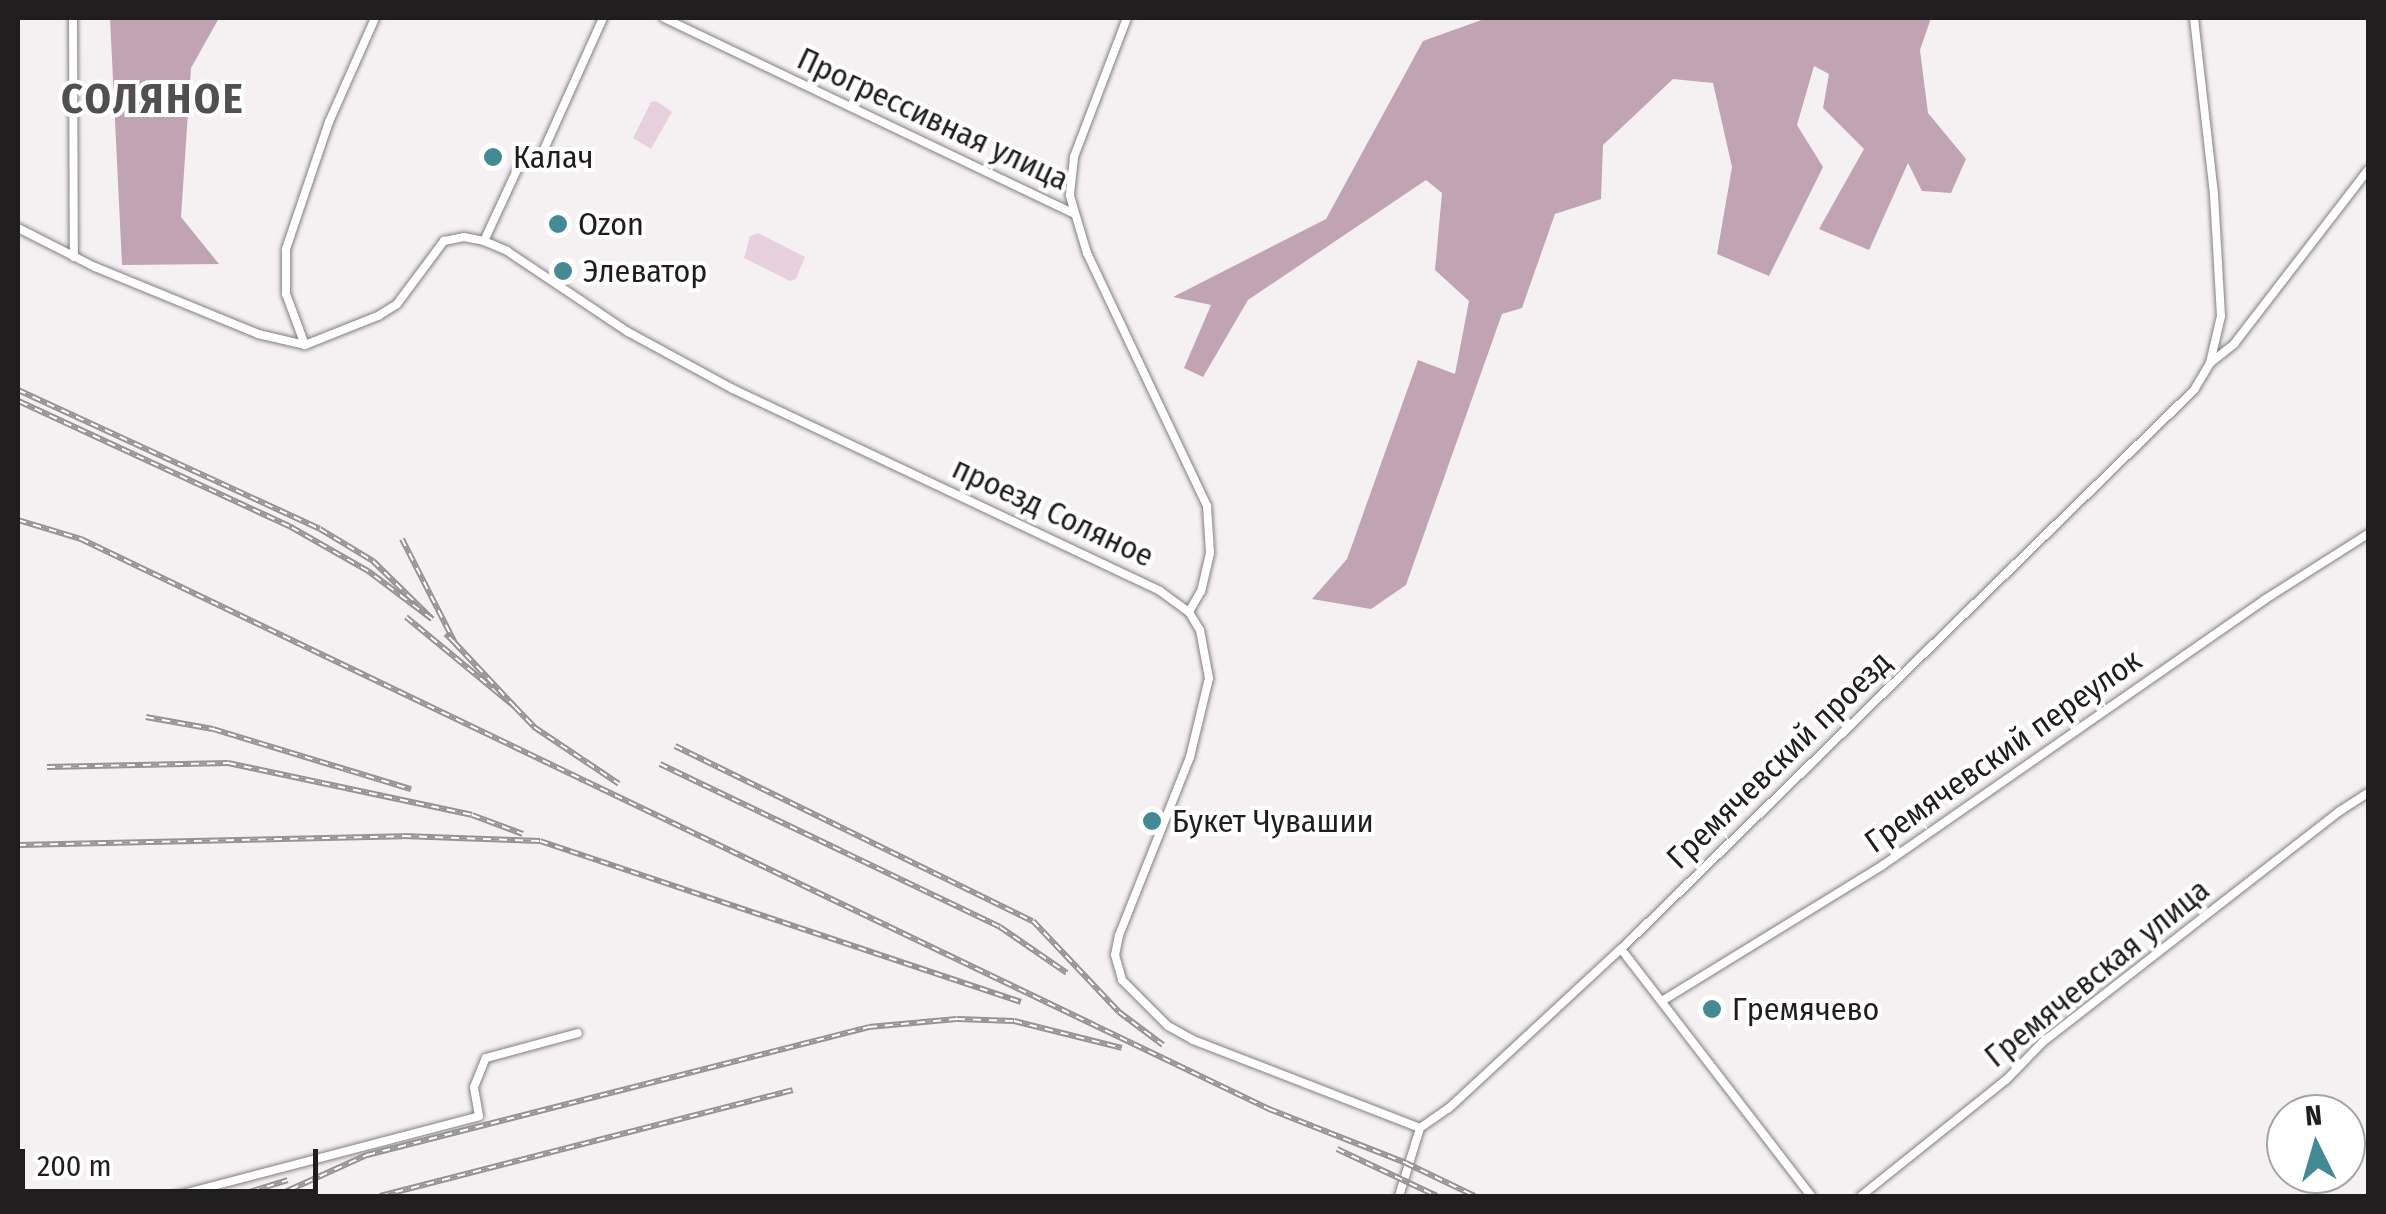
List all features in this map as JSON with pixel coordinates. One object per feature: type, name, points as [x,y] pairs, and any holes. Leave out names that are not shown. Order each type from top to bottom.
[{"type":"street","points":[[73,18],[74,257]]},
{"type":"street","points":[[305,345],[286,294],[286,250],[329,122],[375,18]]},
{"type":"street","points":[[18,228],[74,257],[258,334],[305,345],[378,316],[397,304],[444,241],[464,237],[484,241],[522,157],[541,156],[604,18]]},
{"type":"street","name":"Прогрессивная улица","points":[[664,18],[1073,213]]},
{"type":"street","points":[[1127,18],[1074,157],[1070,183],[1073,213],[1087,252],[1206,506],[1210,552],[1200,591],[1189,612],[1207,646],[1206,700],[1185,768],[1119,935],[1115,955],[1122,980],[1168,1026],[1192,1040],[1420,1128],[1399,1196]]},
{"type":"street","points":[[2194,18],[2214,194],[2220,298],[2218,338],[2210,364]]},
{"type":"street","name":"Гремячевский проезд","points":[[1420,1128],[1449,1108],[1621,949],[2151,435],[2194,390],[2210,364],[2234,344],[2368,170]]},
{"type":"street","name":"проезд Соляное","points":[[484,241],[507,251],[628,332],[733,389],[1126,572],[1189,612]]},
{"type":"street","name":"Гремячевский переулок","points":[[1662,1001],[1883,865],[2264,600],[2368,534]]},
{"type":"street","name":"Гремячевская улица","points":[[1862,1196],[2006,1080],[2043,1042],[2340,811],[2368,794]]},
{"type":"street","points":[[1621,949],[1811,1196]]},
{"type":"street","points":[[176,1196],[479,1116],[474,1086],[486,1058],[578,1033]]},
{"type":"shaded area","points":[[110,18],[219,18],[191,68],[181,217],[219,264],[122,265]]},
{"type":"shaded area","points":[[1487,18],[1931,18],[1920,50],[1928,113],[1966,159],[1951,193],[1922,191],[1908,163],[1869,250],[1819,229],[1864,149],[1823,108],[1829,74],[1814,66],[1797,125],[1823,167],[1769,276],[1717,254],[1732,167],[1713,83],[1673,79],[1603,145],[1601,199],[1555,214],[1522,308],[1502,314],[1406,585],[1371,609],[1312,599],[1347,559],[1418,360],[1455,374],[1469,301],[1435,270],[1442,193],[1426,180],[1248,300],[1203,377],[1184,368],[1211,305],[1173,297],[1326,219],[1423,41]]},
{"type":"shaded area","points":[[656,101],[672,112],[651,149],[633,138],[651,102]]},
{"type":"shaded area","points":[[758,233],[805,257],[796,279],[790,281],[744,258],[750,236]]},
{"type":"railway","points":[[18,390],[320,529],[373,561],[432,619],[368,571],[289,526],[18,401]]},
{"type":"railway","points":[[18,520],[81,539],[1269,1109],[1406,1163],[1475,1196]]},
{"type":"railway","points":[[402,539],[455,643],[446,634]]},
{"type":"railway","points":[[406,617],[515,707],[455,643]]},
{"type":"railway","points":[[515,707],[534,727],[619,784]]},
{"type":"railway","points":[[146,717],[213,729],[411,789]]},
{"type":"railway","points":[[675,746],[1033,921],[1119,1012],[1163,1045]]},
{"type":"railway","points":[[47,767],[228,763],[472,815],[523,834]]},
{"type":"railway","points":[[660,764],[1000,927],[1067,973]]},
{"type":"railway","points":[[18,845],[403,836],[540,841],[1021,1002]]},
{"type":"railway","points":[[276,1196],[367,1155],[869,1027],[957,1019],[1014,1021],[1122,1048]]},
{"type":"railway","points":[[380,1196],[793,1090]]},
{"type":"railway","points":[[1337,1149],[1437,1196]]},
{"type":"railway","points":[[236,1196],[288,1180]]},
{"type":"place","name":"Калач","points":[[493,157]]},
{"type":"place","name":"Ozon","points":[[558,224]]},
{"type":"place","name":"Элеватор","points":[[563,271]]},
{"type":"place","name":"Букет Чувашии","points":[[1152,821]]},
{"type":"place","name":"Гремячево","points":[[1712,1009]]},
{"type":"district","name":"СОЛЯНОЕ","points":[[153,99]]}]
